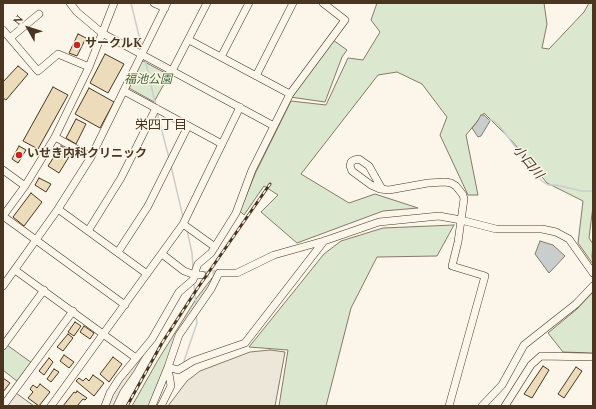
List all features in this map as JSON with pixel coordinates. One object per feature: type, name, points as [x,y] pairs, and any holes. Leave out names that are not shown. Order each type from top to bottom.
[{"type":"street","points":[[70,3],[77,12],[102,33],[274,126]]},
{"type":"street","points":[[113,3],[89,67],[55,137],[25,186],[3,216],[125,305]]},
{"type":"street","points":[[3,286],[58,209],[91,157],[166,6],[154,3]]},
{"type":"street","points":[[172,71],[207,3]]},
{"type":"street","points":[[221,57],[249,3]]},
{"type":"street","points":[[256,76],[293,3]]},
{"type":"street","points":[[199,275],[196,269],[198,264],[211,253],[236,213],[252,170],[290,94],[345,20],[323,3]]},
{"type":"street","points":[[10,38],[39,14]]},
{"type":"street","points":[[3,30],[38,71],[58,54],[89,67]]},
{"type":"street","points":[[188,40],[290,94]]},
{"type":"street","points":[[124,90],[222,144]]},
{"type":"street","points":[[88,231],[121,178],[156,108]]},
{"type":"street","points":[[50,406],[183,224],[240,108]]},
{"type":"street","points":[[118,252],[148,206],[188,126]]},
{"type":"street","points":[[55,137],[91,157]]},
{"type":"street","points":[[382,189],[369,166],[359,159],[351,162],[350,166],[352,171],[371,185],[382,189],[389,190],[428,183],[445,182],[451,183],[459,189],[464,199],[458,242],[452,266],[485,276],[449,406]]},
{"type":"street","points":[[3,170],[25,186]]},
{"type":"street","points":[[58,209],[147,274]]},
{"type":"street","points":[[152,406],[168,367],[179,334],[211,289],[219,273],[237,273],[274,255],[324,241],[379,222],[439,216],[496,229],[542,229],[556,232],[569,239],[593,273]]},
{"type":"street","points":[[183,224],[215,247]]},
{"type":"street","points":[[168,367],[178,370],[193,361],[245,343],[324,241]]},
{"type":"street","points":[[162,254],[184,270],[199,275]]},
{"type":"street","points":[[15,270],[136,358]]},
{"type":"street","points":[[105,406],[110,393],[119,379],[152,339],[179,292],[199,275]]},
{"type":"street","points":[[482,406],[502,385],[524,346],[576,304],[593,286]]},
{"type":"street","points":[[3,346],[44,290]]},
{"type":"street","points":[[3,406],[73,311]]},
{"type":"street","points":[[505,406],[531,365],[541,356],[593,357]]},
{"type":"street","points":[[161,406],[171,386],[168,367]]},
{"type":"green space","points":[[377,3],[544,3],[547,24],[542,48],[549,49],[584,12],[589,3],[593,3],[593,206],[589,238],[593,244],[593,264],[578,243],[583,201],[547,183],[512,141],[484,113],[466,135],[478,195],[468,195],[440,135],[447,117],[422,84],[397,72],[378,75],[301,174],[349,203],[375,194],[418,208],[383,211],[297,243],[261,212],[278,195],[264,186],[244,215],[240,211],[255,174],[291,101],[326,105],[348,58],[363,60],[380,32],[371,20]]},
{"type":"green space","points":[[333,40],[347,50],[342,57],[325,102],[290,97]]},
{"type":"green space","name":"福池公園","points":[[143,61],[169,75],[154,102],[129,88],[141,62]]},
{"type":"green space","points":[[454,225],[437,256],[377,257],[351,308],[326,406],[279,406],[288,350],[249,347],[324,254],[341,241],[383,228]]},
{"type":"green space","points":[[212,278],[210,289],[178,334],[150,406],[132,406],[158,360],[196,299]]},
{"type":"green space","points":[[593,292],[593,353],[563,352],[548,333],[577,309]]},
{"type":"green space","points":[[7,345],[32,363],[18,382],[3,370],[3,350]]},
{"type":"shaded area","points":[[481,115],[484,115],[490,121],[481,136],[478,137],[472,128]]},
{"type":"shaded area","points":[[540,241],[553,245],[565,256],[549,273],[535,254]]},
{"type":"shaded area","points":[[270,350],[285,352],[275,406],[168,406],[187,381],[200,371],[250,352]]},
{"type":"shaded area","points":[[145,352],[120,391],[113,406],[108,406],[113,393],[121,380]]},
{"type":"shaded area","points":[[16,393],[34,406],[7,406]]},
{"type":"building","name":"サークルK","points":[[78,34],[86,38],[77,56],[69,53]]},
{"type":"building","points":[[105,54],[124,64],[108,93],[90,83]]},
{"type":"building","points":[[18,66],[28,74],[6,100],[3,98],[3,82]]},
{"type":"building","points":[[53,87],[68,95],[38,149],[23,141]]},
{"type":"building","points":[[89,88],[114,102],[100,128],[75,114]]},
{"type":"building","points":[[76,119],[86,124],[76,144],[66,138]]},
{"type":"building","name":"いせき内科クリニック","points":[[19,146],[26,150],[18,163],[12,159]]},
{"type":"building","points":[[61,146],[72,152],[59,173],[48,166]]},
{"type":"building","points":[[39,178],[51,184],[46,192],[35,185]]},
{"type":"building","points":[[31,193],[42,202],[24,226],[13,217]]},
{"type":"building","points":[[75,322],[81,326],[74,336],[68,332]]},
{"type":"building","points":[[84,326],[94,333],[90,339],[80,332]]},
{"type":"building","points":[[68,334],[73,338],[63,351],[57,347]]},
{"type":"building","points":[[64,355],[74,362],[69,368],[60,361]]},
{"type":"building","points":[[113,357],[122,364],[109,382],[100,374]]},
{"type":"building","points":[[49,358],[53,362],[44,375],[39,371]]},
{"type":"building","points":[[543,366],[549,370],[532,398],[524,394]]},
{"type":"building","points":[[576,367],[582,371],[564,398],[558,394]]},
{"type":"building","points":[[54,369],[59,372],[51,382],[47,379]]},
{"type":"building","points":[[93,375],[104,383],[94,396],[76,381],[79,378],[83,381],[86,378],[89,381]]},
{"type":"building","points":[[3,378],[10,383],[3,392]]},
{"type":"building","points":[[40,384],[50,392],[39,406],[28,398],[33,392],[30,389],[33,385],[37,388]]},
{"type":"building","points":[[77,391],[87,398],[85,400],[83,399],[77,406],[63,406],[74,392],[76,393]]},
{"type":"waterway","points":[[131,3],[142,48]]},
{"type":"waterway","points":[[145,59],[156,106]]},
{"type":"waterway","points":[[157,112],[169,158]]},
{"type":"waterway","name":"小口川","points":[[489,120],[492,120],[498,124],[524,161],[542,181],[548,185],[556,185],[582,191],[593,191]]},
{"type":"waterway","points":[[171,166],[183,217]]},
{"type":"waterway","points":[[187,230],[192,253],[193,268]]},
{"type":"waterway","points":[[194,283],[196,306]]},
{"type":"waterway","points":[[184,361],[197,323],[196,315]]},
{"type":"tunnel","points":[[202,275],[219,273]]},
{"type":"railway","points":[[127,406],[162,343],[197,289],[270,184]]},
{"type":"place","name":"サークルK","points":[[77,45]]},
{"type":"place","name":"いせき内科クリニック","points":[[19,155]]},
{"type":"district","name":"栄四丁目","points":[[161,126]]}]
